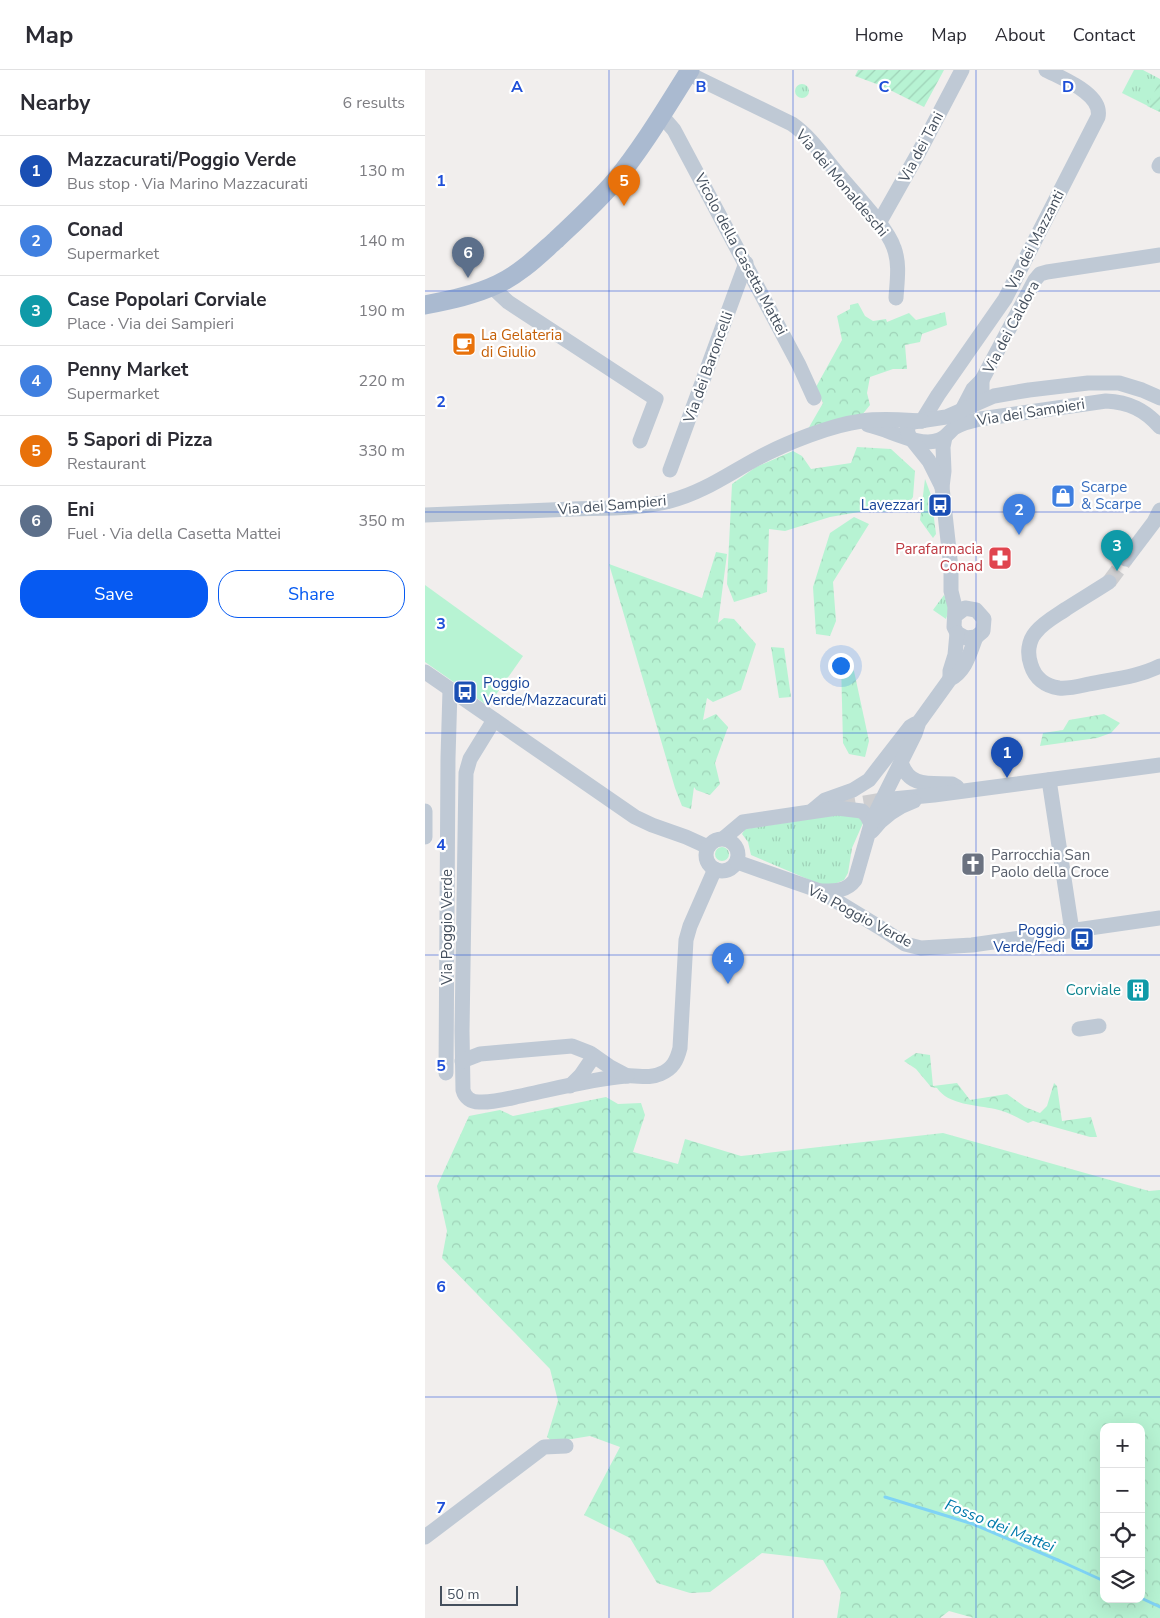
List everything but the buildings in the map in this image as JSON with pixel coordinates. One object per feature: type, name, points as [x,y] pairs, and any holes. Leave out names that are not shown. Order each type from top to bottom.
[{"type":"main road","points":[[425,305],[456,299],[492,287],[508,279],[529,264],[582,215],[615,181],[640,147],[689,72]]},
{"type":"street","name":"Via dei Tani","points":[[879,223],[919,152],[961,70]]},
{"type":"street","name":"Via dei Mazzanti","points":[[911,440],[907,432],[908,426],[913,422],[922,421],[938,394],[1005,299],[1098,117],[1097,105],[1088,94],[1046,70]]},
{"type":"street","name":"Via dei Monaldeschi","points":[[689,72],[799,129],[879,223],[892,242],[898,266],[896,298]]},
{"type":"street","name":"Vicolo della Casetta Mattei","points":[[661,115],[675,130],[799,365],[814,398]]},
{"type":"street","name":"Via dei Caldora","points":[[961,412],[970,394],[982,380],[1035,280],[1040,274],[1160,255]]},
{"type":"street","name":"Via dei Baroncelli","points":[[670,470],[746,264]]},
{"type":"street","points":[[492,287],[508,302],[656,399],[640,441]]},
{"type":"street","name":"Via dei Caldora","points":[[982,380],[982,390],[989,398]]},
{"type":"street","name":"Via dei Sampieri","points":[[425,515],[639,506],[664,502],[689,495],[710,486],[784,445],[843,425],[859,421],[891,419],[922,421],[943,418],[961,412],[989,398],[1036,389],[1103,382],[1119,383],[1160,398]]},
{"type":"street","name":"Via dei Sampieri","points":[[843,425],[882,428],[911,440],[929,442],[937,441],[957,427],[980,418],[1106,401],[1134,406],[1151,417],[1160,427]]},
{"type":"street","points":[[945,437],[943,450],[945,471],[942,487],[951,568],[951,591],[956,616],[954,624],[957,633],[950,679]]},
{"type":"street","points":[[911,440],[929,461],[942,487]]},
{"type":"street","points":[[1126,559],[1158,516]]},
{"type":"street","points":[[951,568],[960,593],[969,608]]},
{"type":"street","points":[[1109,582],[1054,617],[1036,632],[1030,642],[1029,661],[1039,680],[1053,687],[1066,688],[1133,676],[1160,666]]},
{"type":"street","points":[[819,892],[841,890],[851,885],[857,876],[869,830],[919,722],[950,679],[957,676],[967,660],[976,637],[983,631],[984,619],[980,612],[969,608],[961,610],[956,616]]},
{"type":"street","points":[[957,633],[966,638],[976,637]]},
{"type":"street","points":[[425,672],[635,817],[708,847]]},
{"type":"street","name":"Via Poggio Verde","points":[[446,1073],[450,690]]},
{"type":"street","points":[[494,720],[470,759],[466,773],[462,1060],[464,1093],[468,1099],[475,1102],[498,1101],[627,1076],[661,1074],[672,1067],[677,1059],[681,1041],[686,940],[690,926],[715,869]]},
{"type":"street","points":[[812,811],[825,800],[853,790],[869,780],[910,727],[919,722]]},
{"type":"street","points":[[901,762],[907,776],[913,781],[952,784],[966,790]]},
{"type":"street","points":[[882,800],[934,795],[1160,765]]},
{"type":"street","points":[[1049,780],[1072,931]]},
{"type":"street","points":[[869,830],[895,809],[934,795]]},
{"type":"street","points":[[425,837],[425,811],[448,804]]},
{"type":"street","points":[[724,838],[736,847],[738,853],[737,862],[735,866],[728,870],[715,869],[707,859],[706,852],[708,847],[717,839],[724,838],[743,822],[837,808],[862,811],[867,816],[869,830]]},
{"type":"street","name":"Via Poggio Verde","points":[[737,862],[819,892],[905,944],[915,947],[972,946],[1160,918]]},
{"type":"street","points":[[1079,1029],[1099,1026]]},
{"type":"street","points":[[462,1060],[480,1054],[568,1046],[579,1048],[627,1076]]},
{"type":"street","points":[[570,1086],[581,1075],[594,1056]]},
{"type":"street","points":[[425,1538],[544,1447],[566,1446]]},
{"type":"green space","points":[[858,70],[944,70],[924,107],[882,86],[855,76]]},
{"type":"green space","points":[[1134,70],[1143,70],[1160,79],[1160,112],[1122,93]]},
{"type":"green space","points":[[799,84],[805,84],[809,91],[805,98],[799,98],[795,94],[795,88]]},
{"type":"green space","points":[[1160,84],[1160,112],[1147,106]]},
{"type":"green space","points":[[858,303],[865,316],[873,321],[886,319],[887,322],[909,313],[916,320],[945,312],[947,325],[922,334],[920,342],[905,345],[907,369],[893,369],[870,377],[867,393],[870,405],[862,415],[808,429],[823,403],[816,387],[842,340],[837,316],[850,309],[850,305]]},
{"type":"green space","points":[[857,447],[891,449],[915,471],[913,497],[903,511],[859,512],[830,517],[785,531],[769,529],[767,592],[734,602],[727,584],[732,484],[756,467],[793,451],[802,456],[811,469],[851,463]]},
{"type":"green space","points":[[925,479],[931,495],[936,534],[933,538],[920,520]]},
{"type":"green space","points":[[854,517],[869,524],[833,582],[836,621],[830,636],[816,634],[813,587],[830,533]]},
{"type":"green space","points":[[716,552],[727,554],[718,623],[724,618],[734,619],[756,644],[741,690],[713,702],[707,698],[703,720],[716,714],[728,727],[715,763],[720,784],[710,795],[696,790],[694,787],[691,809],[682,806],[675,788],[609,564],[702,598]]},
{"type":"green space","points":[[425,585],[523,656],[488,706],[425,662]]},
{"type":"green space","points":[[944,595],[950,607],[946,619],[933,610]]},
{"type":"green space","points":[[771,647],[784,648],[791,697],[779,698]]},
{"type":"green space","points":[[841,662],[854,671],[869,741],[865,757],[849,754],[843,743]]},
{"type":"green space","points":[[1104,714],[1120,723],[1111,733],[1097,738],[1040,746],[1043,733],[1063,730],[1069,720]]},
{"type":"green space","points":[[855,812],[863,823],[852,848],[848,873],[844,880],[824,886],[751,855],[748,842],[742,834],[745,829]]},
{"type":"green space","points":[[719,847],[725,847],[729,854],[725,861],[719,861],[715,857],[715,851]]},
{"type":"green space","points":[[916,1053],[930,1055],[933,1086],[957,1083],[970,1100],[1007,1094],[1025,1107],[1040,1113],[1047,1106],[1054,1083],[1057,1086],[1062,1121],[1091,1117],[1097,1137],[1090,1137],[1033,1121],[1028,1123],[999,1110],[948,1098],[937,1088],[931,1087],[916,1069],[904,1061]]},
{"type":"green space","points":[[606,1097],[618,1104],[641,1103],[645,1115],[633,1152],[678,1164],[685,1139],[741,1156],[943,1133],[1149,1191],[1160,1190],[1160,1618],[974,1618],[949,1611],[940,1618],[837,1618],[841,1592],[823,1560],[762,1553],[710,1592],[690,1593],[657,1583],[630,1538],[584,1515],[620,1447],[590,1436],[553,1442],[547,1437],[558,1401],[550,1369],[442,1258],[447,1231],[437,1186],[469,1116],[500,1110],[513,1116]]},
{"type":"waterway","name":"Fosso dei Mattei","points":[[885,1497],[973,1524],[1100,1579]]},
{"type":"waterway","name":"Fosso dei Mattei","points":[[1145,1600],[1160,1607]]},
{"type":"tunnel","points":[[1109,582],[1126,559]]},
{"type":"tunnel","points":[[841,807],[882,800]]},
{"type":"place","name":"5 Sapori di Pizza","points":[[624,206]]},
{"type":"place","name":"Eni","points":[[468,278]]},
{"type":"place","name":"La Gelateria di Giulio","points":[[464,344]]},
{"type":"place","name":"Scarpe & Scarpe","points":[[1063,496]]},
{"type":"place","name":"Lavezzari","points":[[940,505]]},
{"type":"place","name":"Conad","points":[[1019,535]]},
{"type":"place","name":"Parafarmacia Conad","points":[[1000,558]]},
{"type":"place","name":"Case Popolari Corviale","points":[[1117,571]]},
{"type":"place","name":"Poggio Verde/Mazzacurati","points":[[465,692]]},
{"type":"place","name":"Mazzacurati/Poggio Verde","points":[[1007,778]]},
{"type":"place","name":"Parrocchia San Paolo della Croce","points":[[973,864]]},
{"type":"place","name":"Poggio Verde/Fedi","points":[[1082,939]]},
{"type":"place","name":"Penny Market","points":[[728,984]]},
{"type":"place","name":"Corviale","points":[[1138,990]]}]
